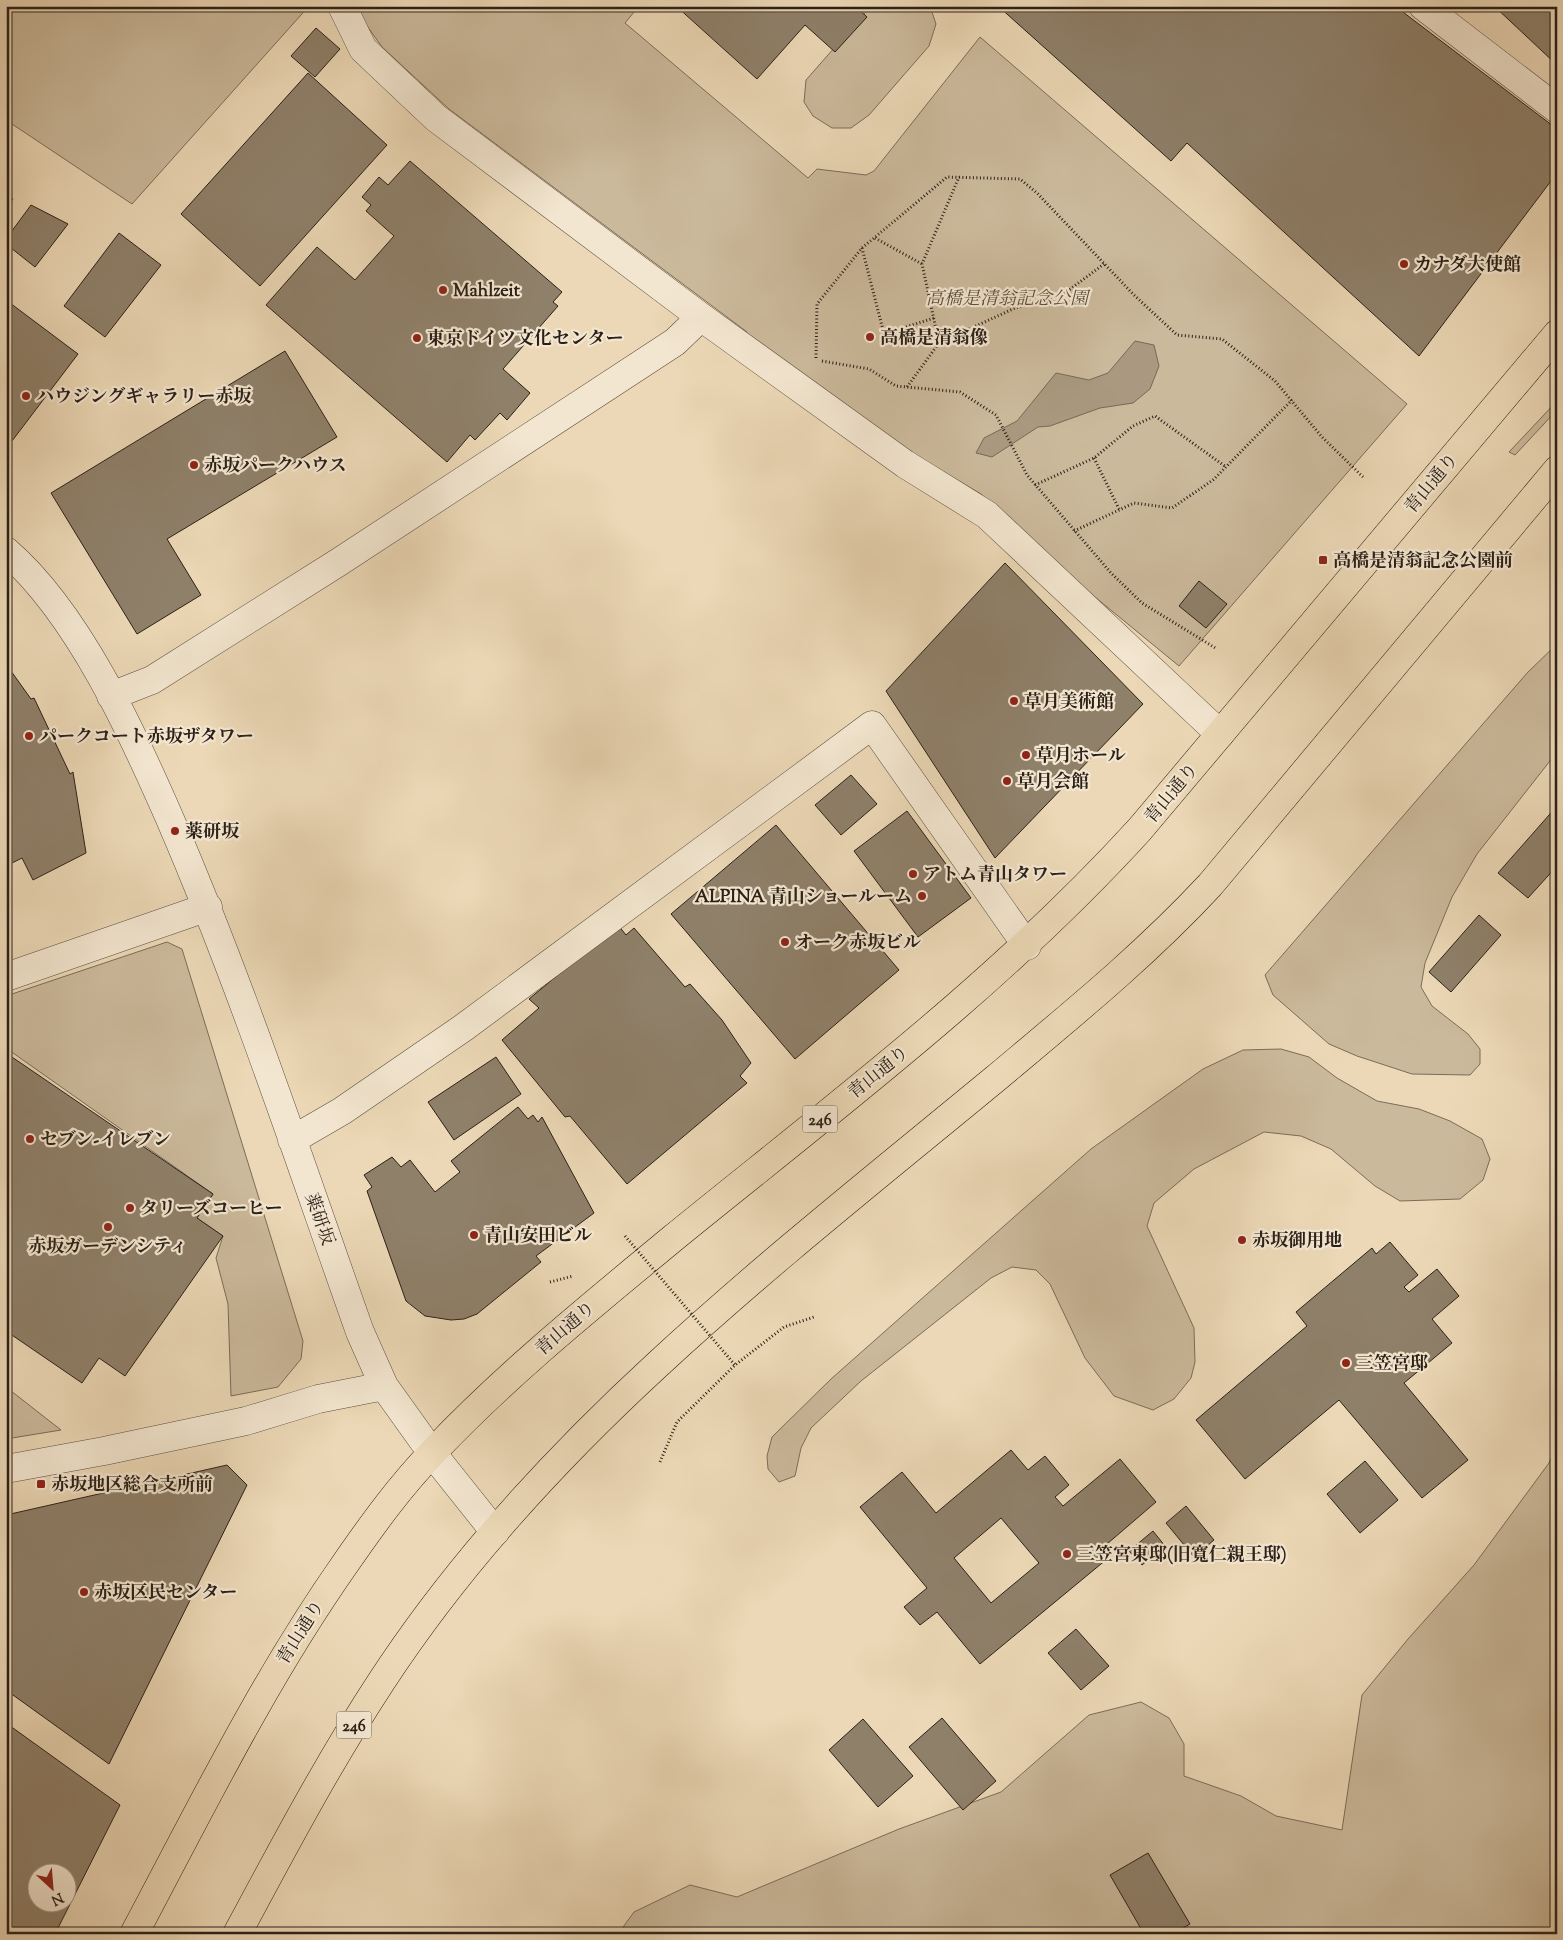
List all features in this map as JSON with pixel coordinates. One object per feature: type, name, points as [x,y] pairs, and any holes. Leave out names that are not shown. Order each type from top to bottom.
[{"type":"highway","name":"青山通り","points":[[134,1934],[262,1692],[312,1612],[384,1508],[432,1453],[472,1412],[556,1334],[955,1009],[1027,946],[1089,886],[1140,829],[1557,334]]},
{"type":"highway","name":"246","points":[[237,1934],[325,1770],[383,1679],[450,1587],[540,1481],[663,1359],[775,1261],[1105,987],[1166,932],[1210,885],[1557,470]]},
{"type":"street","points":[[342,6],[363,49],[436,118],[701,317],[906,464],[987,515],[1220,734]]},
{"type":"street","points":[[1423,6],[1557,109]]},
{"type":"street","points":[[111,696],[152,680],[339,562],[675,342],[701,317]]},
{"type":"street","name":"薬研坂","points":[[6,551],[21,564],[69,624],[111,696],[144,760],[208,907],[360,1332],[391,1396],[432,1453],[495,1532]]},
{"type":"street","points":[[292,1140],[342,1111],[464,1028],[872,725],[1027,946]]},
{"type":"street","points":[[6,977],[208,907]]},
{"type":"street","points":[[6,1469],[104,1451],[236,1423],[318,1399],[391,1396]]},
{"type":"path","points":[[1216,649],[1142,603],[1111,573],[1027,475],[996,414],[960,392],[896,386],[869,369],[816,360],[817,304],[862,248],[947,177],[1020,179],[1177,335],[1222,338],[1275,381],[1322,437],[1363,477]]},
{"type":"path","points":[[939,344],[922,264],[959,177]]},
{"type":"path","points":[[875,238],[922,264]]},
{"type":"path","points":[[862,248],[884,334],[934,318]]},
{"type":"path","points":[[907,387],[939,344],[1015,308],[1066,293],[1104,264]]},
{"type":"path","points":[[1074,531],[1134,502],[1172,508],[1213,480],[1292,400]]},
{"type":"path","points":[[1035,484],[1094,458],[1133,426],[1155,416],[1226,467]]},
{"type":"path","points":[[1094,458],[1119,509]]},
{"type":"path","points":[[625,1236],[735,1365]]},
{"type":"path","points":[[550,1282],[576,1275]]},
{"type":"path","points":[[660,1462],[677,1422],[735,1365],[784,1327],[814,1317]]},
{"type":"green space","points":[[6,6],[309,6],[132,204],[6,120]]},
{"type":"green space","name":"高橋是清翁記念公園","points":[[353,6],[639,6],[625,23],[808,178],[817,169],[866,175],[874,171],[980,37],[1407,404],[1179,666],[1073,579],[981,494],[879,433],[744,336],[747,332],[449,109],[382,47]]},
{"type":"green space","points":[[871,6],[930,6],[936,24],[929,46],[869,115],[851,128],[832,128],[813,116],[804,102],[806,80]]},
{"type":"green space","points":[[1557,401],[1557,410],[1515,455],[1509,452]]},
{"type":"green space","points":[[1557,644],[1557,752],[1477,854],[1452,897],[1425,963],[1421,987],[1432,1006],[1468,1034],[1480,1049],[1480,1064],[1470,1075],[1412,1074],[1357,1056],[1329,1044],[1273,995],[1265,975],[1528,672]]},
{"type":"green space","points":[[167,942],[182,949],[303,1341],[301,1359],[278,1387],[231,1396],[228,1304],[216,1258],[223,1236],[197,1218],[213,1194],[6,1048],[6,996]]},
{"type":"green space","points":[[1281,1049],[1309,1057],[1337,1078],[1377,1101],[1419,1109],[1450,1121],[1482,1139],[1490,1159],[1483,1180],[1460,1199],[1400,1201],[1375,1186],[1331,1149],[1301,1136],[1264,1132],[1194,1169],[1154,1203],[1147,1226],[1194,1328],[1195,1362],[1191,1378],[1174,1399],[1153,1410],[1114,1396],[1085,1358],[1050,1284],[1036,1270],[1012,1267],[991,1278],[861,1381],[811,1428],[801,1448],[795,1476],[779,1482],[768,1469],[767,1456],[772,1437],[831,1379],[1091,1149],[1203,1069],[1243,1050]]},
{"type":"green space","points":[[6,1387],[61,1430],[6,1439]]},
{"type":"green space","points":[[1557,1445],[1557,1934],[618,1934],[634,1912],[690,1885],[737,1897],[899,1829],[1001,1792],[1089,1715],[1141,1702],[1169,1718],[1184,1744],[1184,1776],[1241,1796],[1276,1816],[1342,1830],[1362,1695],[1408,1639],[1474,1565],[1549,1463]]},
{"type":"shaded area","points":[[1135,341],[1154,345],[1159,366],[1150,389],[1133,403],[1100,408],[1050,426],[1038,427],[992,457],[976,453],[984,438],[1017,421],[1056,373],[1089,380],[1108,373]]},
{"type":"building","points":[[676,6],[855,6],[867,17],[835,52],[805,25],[757,79]]},
{"type":"building","name":"カナダ大使館","points":[[998,6],[1395,6],[1557,129],[1557,173],[1419,356],[1187,143],[1171,161]]},
{"type":"building","points":[[1494,6],[1557,6],[1557,65]]},
{"type":"building","points":[[316,28],[340,49],[315,77],[291,56]]},
{"type":"building","points":[[308,73],[387,145],[260,286],[181,214]]},
{"type":"building","name":"東京ドイツ文化センター","points":[[410,161],[562,292],[553,302],[558,306],[503,369],[530,393],[507,420],[500,413],[475,440],[470,435],[447,462],[266,305],[317,247],[355,280],[394,236],[366,211],[371,205],[362,197],[379,177],[388,185]]},
{"type":"building","points":[[6,194],[13,199],[6,208]]},
{"type":"building","points":[[31,205],[68,224],[35,267],[6,244],[6,239]]},
{"type":"building","points":[[119,233],[161,265],[105,337],[64,306]]},
{"type":"building","name":"ハウジングギャラリー赤坂","points":[[6,300],[78,354],[12,441],[6,437]]},
{"type":"building","name":"赤坂パークハウス","points":[[285,351],[337,437],[167,539],[201,595],[137,634],[51,493]]},
{"type":"building","name":"草月会館","points":[[1005,563],[1143,704],[995,858],[886,691]]},
{"type":"building","points":[[1199,581],[1227,604],[1206,628],[1179,606]]},
{"type":"building","name":"パークコート赤坂ザタワー","points":[[6,664],[31,699],[34,698],[70,774],[73,772],[86,853],[33,880],[22,858],[6,866]]},
{"type":"building","points":[[851,775],[877,804],[841,835],[815,805]]},
{"type":"building","points":[[1557,806],[1557,866],[1528,898],[1498,873]]},
{"type":"building","name":"アトム青山タワー","points":[[907,811],[971,898],[918,937],[854,851]]},
{"type":"building","name":"オーク赤坂ビル","points":[[776,825],[899,970],[795,1059],[671,914]]},
{"type":"building","points":[[1479,915],[1501,935],[1451,992],[1429,972]]},
{"type":"building","points":[[618,925],[626,935],[634,928],[685,987],[690,984],[722,1020],[751,1063],[740,1076],[747,1083],[627,1184],[570,1116],[565,1117],[502,1040],[539,1008],[529,999]]},
{"type":"building","name":"赤坂ガーデンシティ","points":[[6,1053],[213,1194],[197,1218],[223,1236],[125,1376],[99,1358],[82,1383],[6,1331]]},
{"type":"building","points":[[496,1057],[521,1094],[454,1140],[428,1102]]},
{"type":"building","name":"青山安田ビル","points":[[518,1107],[528,1119],[533,1115],[538,1122],[542,1117],[594,1213],[536,1256],[541,1262],[477,1314],[464,1319],[451,1320],[425,1316],[406,1301],[367,1191],[372,1187],[364,1175],[392,1157],[401,1167],[410,1160],[435,1192],[460,1172],[451,1161]]},
{"type":"building","name":"三笠宮邸","points":[[1390,1242],[1418,1275],[1404,1287],[1409,1292],[1437,1269],[1459,1296],[1432,1319],[1452,1343],[1404,1383],[1468,1460],[1422,1498],[1339,1400],[1245,1479],[1196,1420],[1307,1326],[1296,1312],[1372,1248],[1376,1254]]},
{"type":"building","name":"三笠宮東邸(旧寬仁親王邸)","points":[[1011,1450],[1028,1470],[1045,1456],[1069,1485],[1055,1497],[1063,1506],[1120,1459],[1156,1502],[1100,1550],[1107,1559],[980,1664],[937,1612],[920,1625],[904,1607],[927,1588],[860,1507],[902,1472],[936,1513]],"holes":[[[1001,1518],[1039,1563],[991,1603],[954,1558]]]},
{"type":"building","points":[[1365,1461],[1398,1500],[1360,1533],[1327,1494]]},
{"type":"building","points":[[227,1465],[247,1485],[109,1764],[6,1690],[6,1515]]},
{"type":"building","points":[[1186,1506],[1214,1540],[1194,1557],[1166,1523]]},
{"type":"building","points":[[1153,1531],[1165,1546],[1142,1565],[1129,1551]]},
{"type":"building","points":[[1076,1629],[1109,1666],[1081,1690],[1048,1653]]},
{"type":"building","points":[[942,1718],[996,1781],[963,1810],[909,1747]]},
{"type":"building","points":[[863,1719],[913,1776],[878,1807],[829,1750]]},
{"type":"building","points":[[6,1723],[120,1805],[78,1888],[78,1862],[28,1862],[28,1912],[66,1912],[58,1928],[45,1934],[6,1934]]},
{"type":"building","points":[[1148,1853],[1190,1924],[1173,1934],[1144,1934],[1110,1875]]},
{"type":"place","name":"カナダ大使館","points":[[1404,264]]},
{"type":"place","name":"Mahlzeit","points":[[443,290]]},
{"type":"place","name":"高橋是清翁像","points":[[870,337]]},
{"type":"place","name":"東京ドイツ文化センター","points":[[417,338]]},
{"type":"place","name":"ハウジングギャラリー赤坂","points":[[26,396]]},
{"type":"place","name":"赤坂パークハウス","points":[[194,465]]},
{"type":"place","name":"高橋是清翁記念公園前","points":[[1323,560]]},
{"type":"place","name":"草月美術館","points":[[1014,701]]},
{"type":"place","name":"パークコート赤坂ザタワー","points":[[29,736]]},
{"type":"place","name":"草月ホール","points":[[1026,755]]},
{"type":"place","name":"草月会館","points":[[1007,781]]},
{"type":"place","name":"薬研坂","points":[[175,831]]},
{"type":"place","name":"アトム青山タワー","points":[[913,874]]},
{"type":"place","name":"ALPINA 青山ショールーム","points":[[922,896]]},
{"type":"place","name":"オーク赤坂ビル","points":[[785,942]]},
{"type":"place","name":"セブン-イレブン","points":[[30,1139]]},
{"type":"place","name":"タリーズコーヒー","points":[[130,1208]]},
{"type":"place","name":"赤坂ガーデンシティ","points":[[108,1227]]},
{"type":"place","name":"青山安田ビル","points":[[474,1235]]},
{"type":"place","name":"赤坂御用地","points":[[1242,1240]]},
{"type":"place","name":"三笠宮邸","points":[[1346,1363]]},
{"type":"place","name":"赤坂地区総合支所前","points":[[41,1484]]},
{"type":"place","name":"三笠宮東邸(旧寬仁親王邸)","points":[[1067,1554]]},
{"type":"place","name":"赤坂区民センター","points":[[84,1592]]}]
